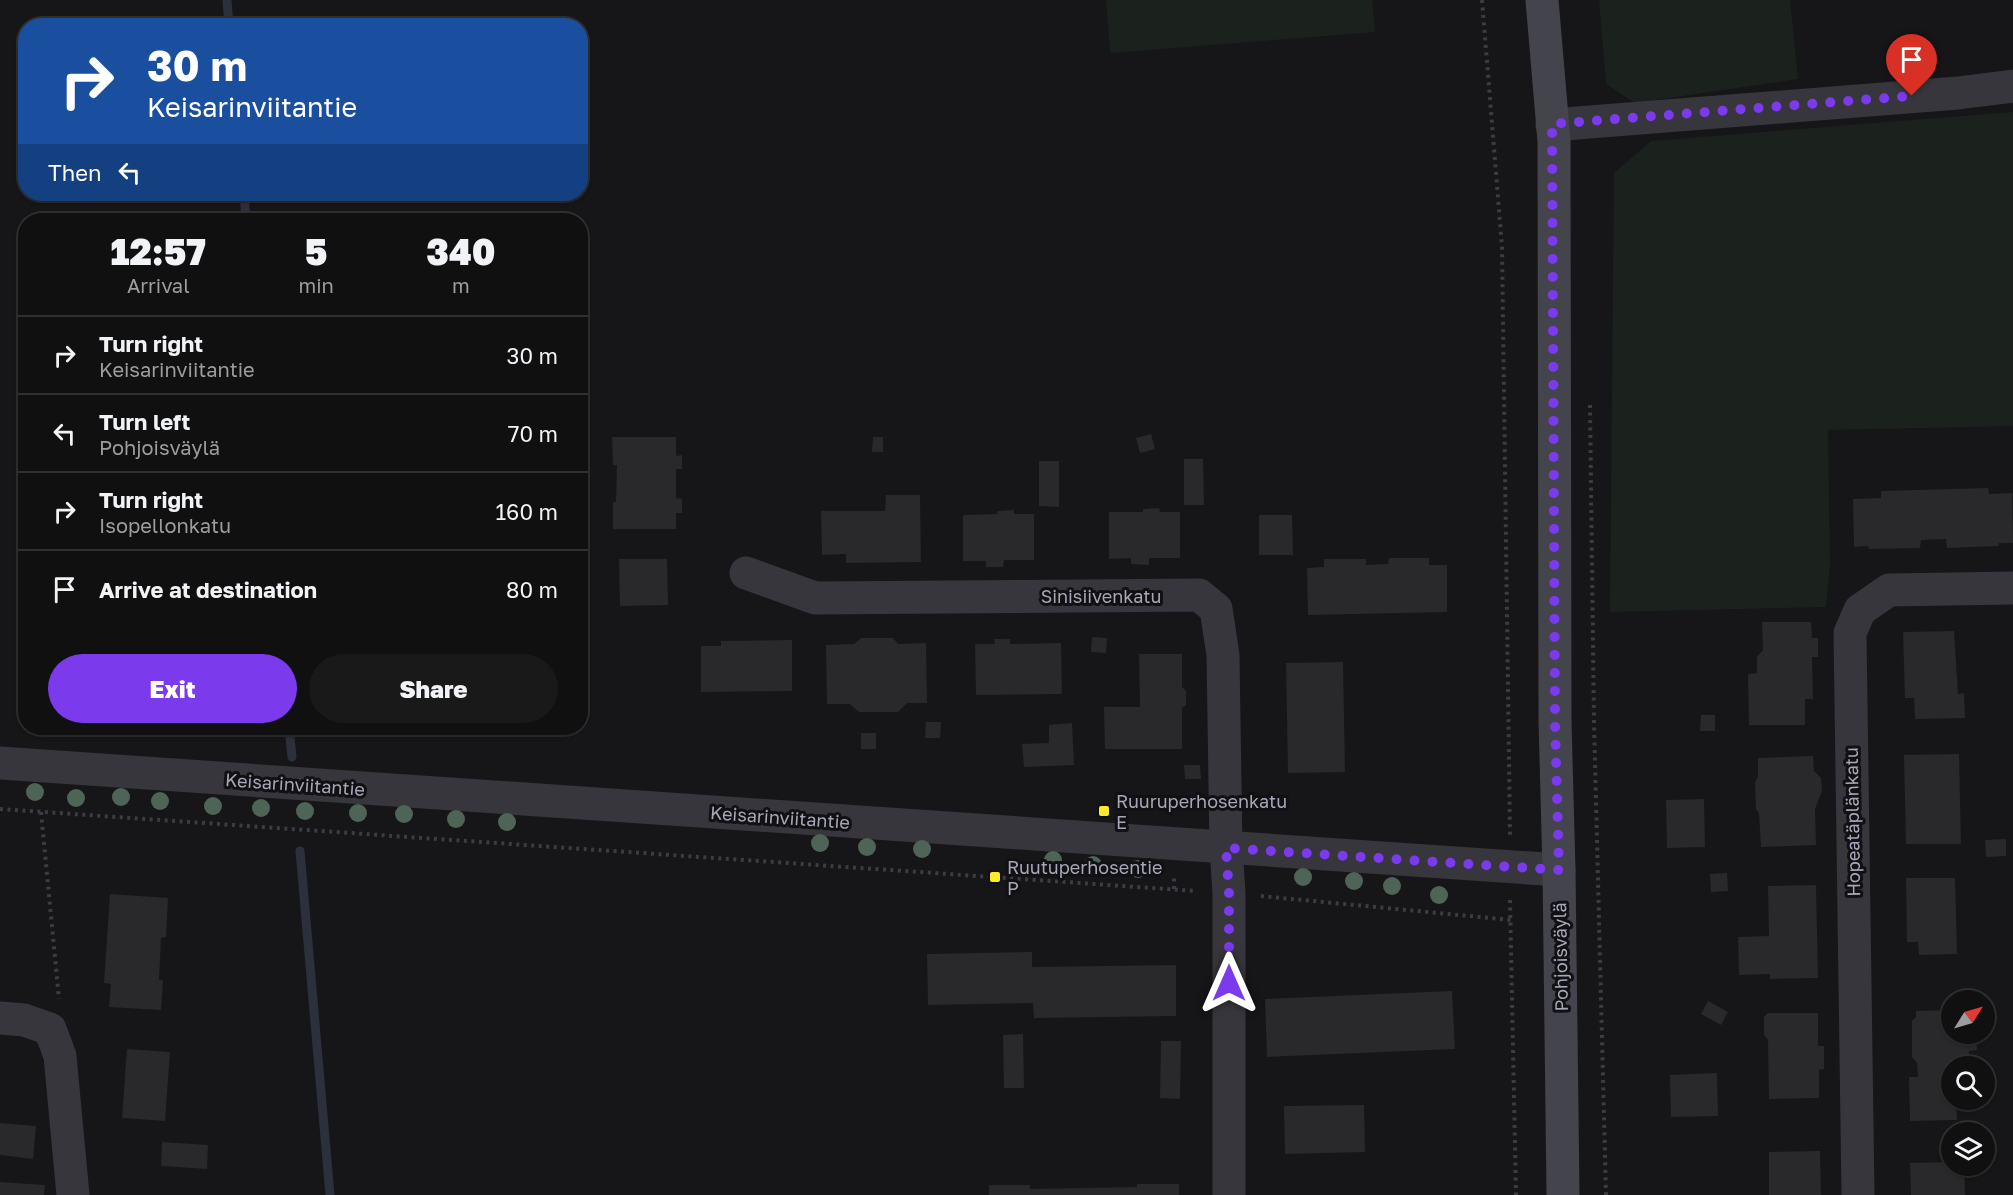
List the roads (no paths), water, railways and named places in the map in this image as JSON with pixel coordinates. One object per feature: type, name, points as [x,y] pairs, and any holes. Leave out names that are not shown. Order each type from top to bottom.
[{"type":"main road","name":"Pohjoisväylä","points":[[1542,0],[1552,124],[1555,721],[1563,1195]]},
{"type":"street","points":[[1552,124],[1947,94],[2013,86]]},
{"type":"street","name":"Sinisiivenkatu","points":[[746,573],[815,598],[1199,595],[1216,609],[1223,655],[1226,848],[1229,893],[1229,1195]]},
{"type":"street","name":"Hopeatäplänkatu","points":[[1858,1195],[1850,633],[1860,610],[1889,590],[2013,588]]},
{"type":"street","name":"Keisarinviitantie","points":[[0,763],[1559,870]]},
{"type":"street","points":[[0,1018],[24,1020],[50,1029],[60,1056],[72,1195]]},
{"type":"waterway","points":[[227,0],[228,18]]},
{"type":"waterway","points":[[245,201],[245,213]]},
{"type":"waterway","points":[[290,735],[292,757]]},
{"type":"waterway","points":[[300,851],[330,1195]]},
{"type":"place","name":"Ruuruperhosenkatu E","points":[[1104,811]]},
{"type":"place","name":"Ruutuperhosentie P","points":[[995,877]]}]
